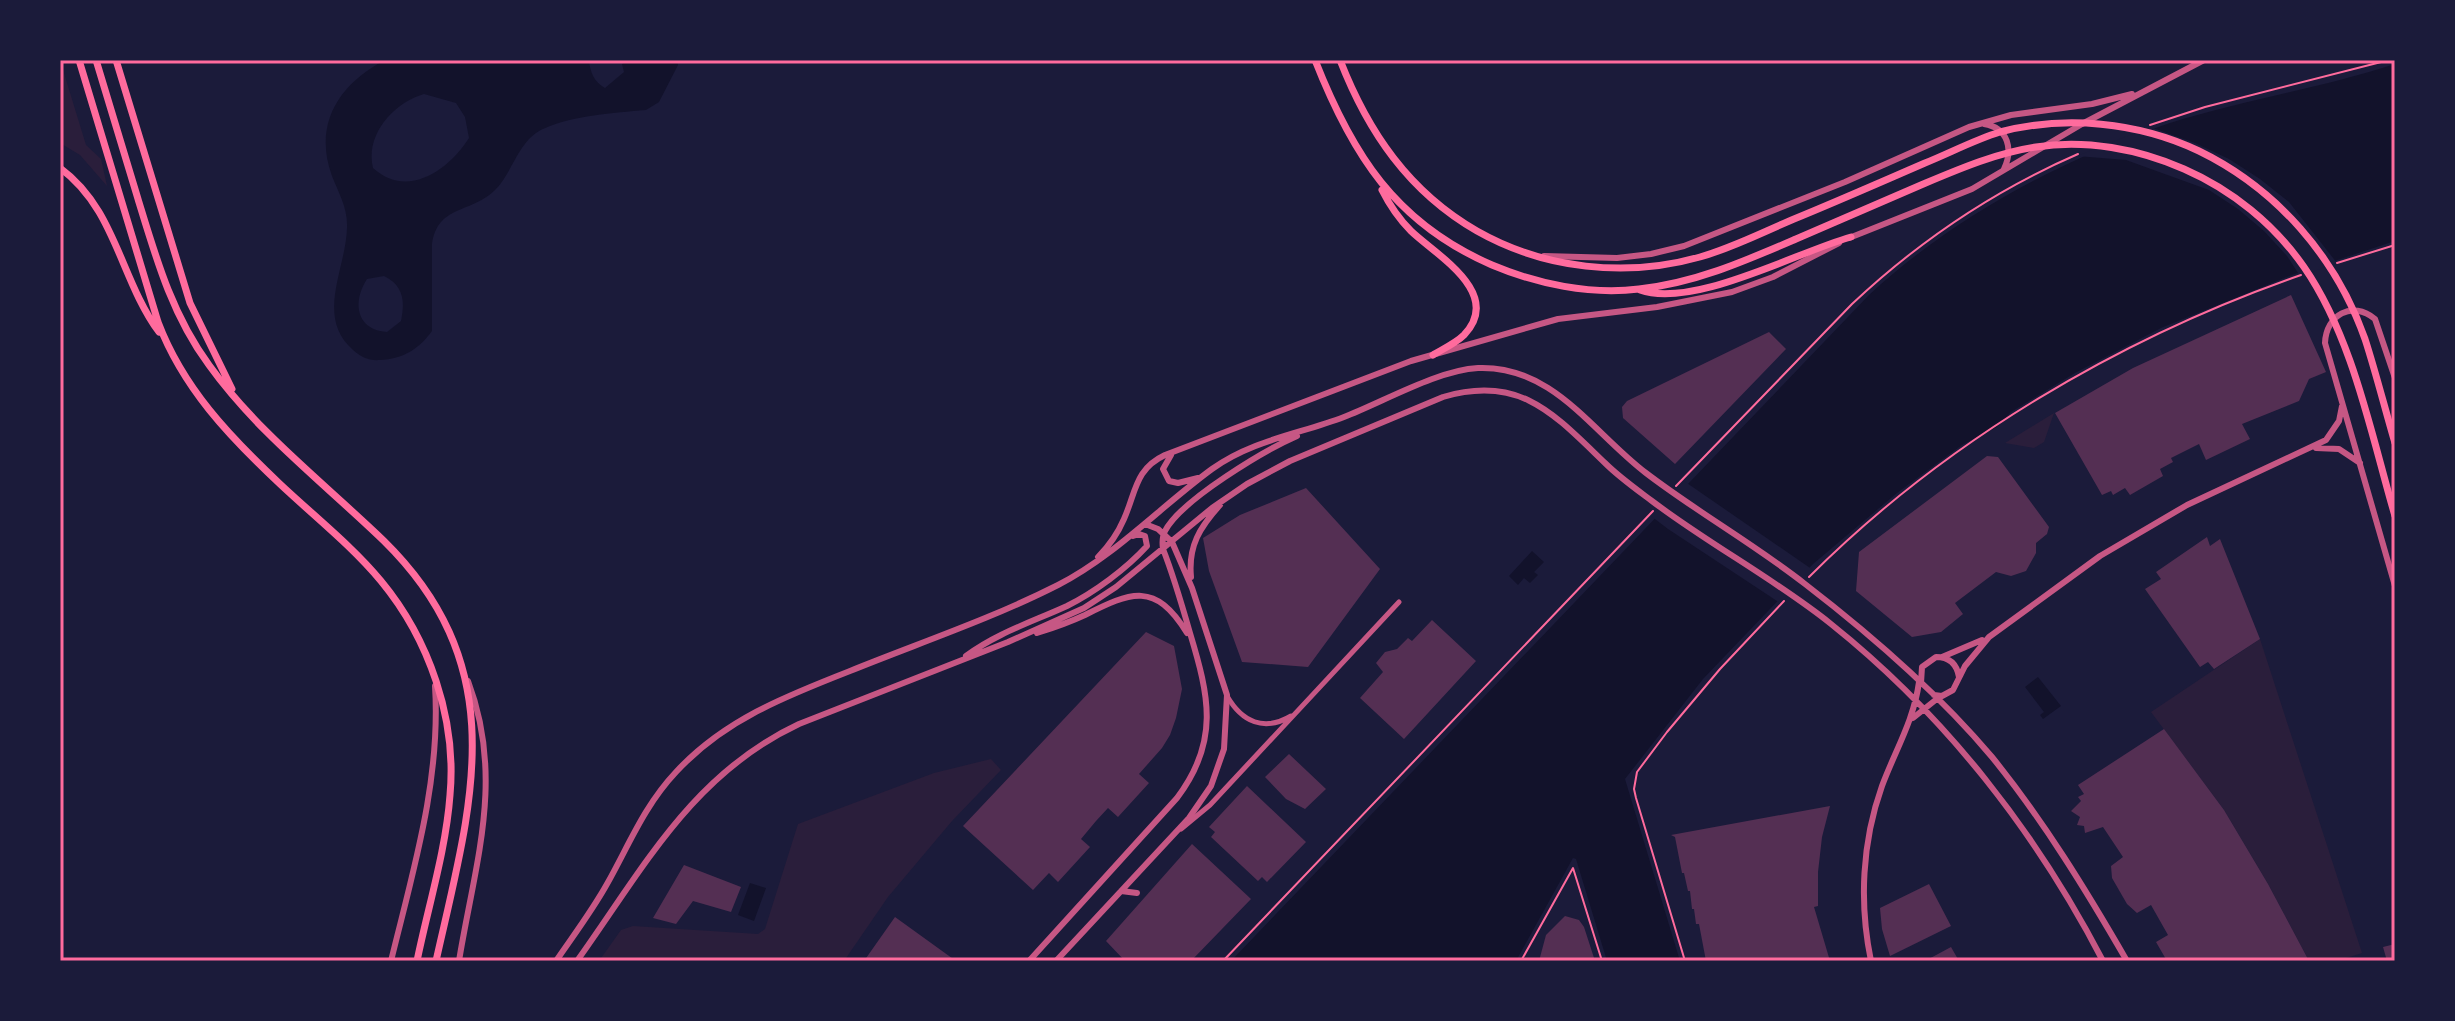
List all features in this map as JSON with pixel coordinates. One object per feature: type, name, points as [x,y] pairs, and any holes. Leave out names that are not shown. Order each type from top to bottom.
[{"type":"main road","points":[[79,60],[165,340]]},
{"type":"main road","points":[[96,60],[171,299],[201,353],[239,402],[403,562],[443,622],[462,667],[472,732],[471,797],[436,961]]},
{"type":"main road","points":[[116,60],[190,303],[239,402]]},
{"type":"main road","points":[[1315,60],[1341,122],[1402,221],[1458,271],[1473,294],[1475,313],[1466,333],[1433,355]]},
{"type":"main road","points":[[1340,60],[1362,112],[1389,155],[1434,201],[1465,224],[1534,256],[1610,268],[1686,261],[1734,245],[1966,145],[2020,128],[2085,123],[2150,133],[2211,157],[2248,180],[2297,224],[2335,277],[2364,338],[2395,443]]},
{"type":"main road","points":[[1378,181],[1393,199],[1427,227],[1463,251],[1502,269],[1565,286],[1638,289],[1680,282],[1721,270],[1972,164],[2038,146],[2080,145],[2141,154],[2198,175],[2250,209],[2287,245],[2317,287],[2345,346],[2395,516]]},
{"type":"main road","points":[[60,168],[86,192],[104,217],[139,297],[197,396],[225,431],[366,565],[385,586],[412,626],[434,678],[449,737],[450,798],[417,961]]},
{"type":"main road","points":[[1638,289],[1667,294],[1718,284],[1851,237]]},
{"type":"street","points":[[1087,568],[1109,545],[1121,526],[1140,475],[1158,459],[1360,379],[1433,355],[1558,319],[1657,307],[1732,292],[1773,277],[1851,237],[1961,194],[2204,60]]},
{"type":"street","points":[[1534,256],[1617,258],[1684,246],[1979,124],[2011,115],[2106,101],[2147,89]]},
{"type":"street","points":[[1979,124],[1992,125],[2003,133],[2009,144],[2010,157],[2004,169]]},
{"type":"street","points":[[2395,378],[2375,319],[2363,311],[2344,311],[2329,324],[2325,343],[2395,586]]},
{"type":"street","points":[[1029,961],[1177,798],[1193,775],[1206,737],[1208,709],[1204,682],[1163,549],[1164,533],[1170,524],[1214,485],[1268,450],[1307,431],[1447,375],[1478,368],[1511,372],[1533,379],[1565,398],[1643,471],[1775,562],[1834,607],[1955,718],[1992,757],[2085,888],[2127,961]]},
{"type":"street","points":[[1008,642],[1095,602],[1231,494],[1290,461],[1443,397],[1466,391],[1509,392],[1530,399],[1550,412],[1617,474],[1774,582],[1832,625],[1886,673],[1978,770],[2042,857],[2103,961]]},
{"type":"street","points":[[1911,721],[1925,706],[1953,690],[1972,655],[1989,637],[2076,572],[2157,521],[2239,479],[2326,440],[2336,428],[2342,406]]},
{"type":"street","points":[[556,961],[602,893],[647,808],[676,772],[711,740],[771,703],[1026,600],[1087,568],[1201,477],[1251,447],[1307,431]]},
{"type":"street","points":[[2312,448],[2339,449],[2362,464]]},
{"type":"street","points":[[1173,453],[1163,469],[1169,481],[1178,483],[1201,477]]},
{"type":"street","points":[[1192,588],[1191,554],[1196,537],[1204,522],[1231,494]]},
{"type":"street","points":[[1145,524],[1164,533],[1172,542],[1192,588],[1227,695],[1240,714],[1257,723],[1276,723],[1299,712]]},
{"type":"street","points":[[956,662],[1000,634],[1089,593],[1145,549],[1148,543],[1142,534],[1125,540]]},
{"type":"street","points":[[577,961],[683,813],[735,761],[766,741],[799,724],[956,662],[1066,623],[1118,598],[1133,595],[1149,598],[1171,611],[1193,643]]},
{"type":"street","points":[[1176,832],[1210,805],[1399,602]]},
{"type":"street","points":[[1871,961],[1864,905],[1867,848],[1881,790],[1911,721],[1920,678],[1926,662],[1989,637]]},
{"type":"street","points":[[1942,657],[1954,664],[1959,677]]},
{"type":"street","points":[[458,961],[483,838],[487,789],[480,716],[462,667]]},
{"type":"street","points":[[391,961],[430,793],[436,724],[434,678]]},
{"type":"street","points":[[1920,678],[1927,692],[1942,696]]},
{"type":"street","points":[[1056,961],[1201,802],[1218,768],[1227,730],[1227,695]]},
{"type":"street","points":[[1121,891],[1137,893]]},
{"type":"path","points":[[2150,125],[2205,107],[2389,60]]},
{"type":"path","points":[[1677,486],[1882,276],[1987,201],[2083,151]]},
{"type":"path","points":[[2335,263],[2395,245]]},
{"type":"path","points":[[1806,579],[1921,481],[2034,402],[2181,323],[2306,273]]},
{"type":"path","points":[[1223,961],[1655,509]]},
{"type":"path","points":[[1685,961],[1636,798],[1635,781],[1642,765],[1693,700],[1786,599]]},
{"type":"path","points":[[1521,961],[1573,868],[1602,961]]},
{"type":"shaded area","points":[[60,60],[86,145],[101,159],[107,186],[80,155],[60,143]]},
{"type":"shaded area","points":[[385,60],[589,60],[593,76],[605,88],[624,72],[622,64],[628,60],[677,60],[678,65],[659,102],[646,110],[581,118],[555,124],[534,134],[494,191],[441,222],[432,244],[432,331],[410,352],[396,358],[376,360],[365,358],[353,350],[336,323],[335,292],[347,221],[327,157],[326,139],[334,108],[343,94]],"holes":[[[424,94],[456,103],[465,117],[469,138],[450,161],[426,177],[413,181],[386,177],[373,168],[373,144],[377,132],[392,113]],[[384,276],[396,284],[403,301],[401,321],[387,332],[369,326],[363,320],[359,305],[367,279]]]},
{"type":"shaded area","points":[[2395,64],[2395,241],[2292,275],[2161,328],[2075,373],[2011,412],[1997,427],[1962,445],[1897,493],[1813,564],[1703,679],[1625,779],[1680,961],[1607,961],[1576,859],[1573,858],[1516,961],[1231,961],[1869,295],[1936,240],[2010,193],[2089,154],[2130,138],[2198,115]]},
{"type":"shaded area","points":[[2054,413],[2044,442],[2034,448],[2005,443]]},
{"type":"shaded area","points":[[1532,551],[1544,562],[1534,572],[1538,575],[1530,583],[1524,578],[1518,585],[1509,576]]},
{"type":"shaded area","points":[[2260,639],[2362,953],[2337,961],[2309,961],[2224,810],[2151,712]]},
{"type":"shaded area","points":[[2038,677],[2061,706],[2043,719],[2040,715],[2044,712],[2025,687]]},
{"type":"shaded area","points":[[991,759],[1001,770],[952,821],[888,897],[844,961],[599,961],[621,930],[633,926],[758,934],[765,929],[798,824],[934,773]]},
{"type":"shaded area","points":[[750,883],[766,888],[754,921],[738,915]]},
{"type":"pier","points":[[2150,127],[2229,159],[2260,179],[2289,202],[2337,263],[2300,276],[2264,231],[2209,190],[2126,160],[2077,156]]},
{"type":"pier","points":[[1684,481],[1813,570],[1780,603],[1668,529],[1651,516]]},
{"type":"building","points":[[2291,295],[2326,372],[2309,379],[2299,401],[2242,424],[2250,439],[2206,460],[2199,444],[2171,458],[2173,462],[2160,469],[2163,476],[2130,495],[2125,488],[2113,495],[2111,491],[2102,495],[2055,413],[2133,368]]},
{"type":"building","points":[[1769,332],[1786,349],[1675,464],[1623,418],[1622,407],[1627,401]]},
{"type":"building","points":[[1987,456],[1998,457],[2049,527],[2047,534],[2036,543],[2036,553],[2026,571],[2011,576],[1996,572],[1955,603],[1963,614],[1941,632],[1912,637],[1856,591],[1859,552]]},
{"type":"building","points":[[1306,488],[1380,569],[1308,667],[1242,662],[1209,571],[1203,538],[1240,515]]},
{"type":"building","points":[[2207,537],[2210,546],[2220,539],[2260,639],[2214,669],[2208,662],[2200,667],[2145,589],[2161,579],[2156,572]]},
{"type":"building","points":[[1432,620],[1476,661],[1404,739],[1360,698],[1383,672],[1376,663],[1385,652],[1397,649],[1408,638],[1412,641]]},
{"type":"building","points":[[1146,632],[1174,646],[1182,689],[1170,735],[1139,774],[1149,783],[1118,817],[1108,808],[1096,821],[1081,839],[1090,847],[1058,882],[1049,873],[1033,890],[963,826]]},
{"type":"building","points":[[2164,729],[2224,810],[2309,961],[2167,961],[2156,942],[2168,935],[2151,905],[2137,913],[2127,904],[2112,878],[2111,866],[2123,857],[2103,827],[2085,833],[2084,826],[2077,825],[2080,817],[2071,811],[2081,801],[2078,797],[2084,794],[2078,785]]},
{"type":"building","points":[[1289,754],[1326,789],[1305,809],[1286,799],[1265,777]]},
{"type":"building","points":[[1247,786],[1306,842],[1267,882],[1262,877],[1258,881],[1211,837],[1215,832],[1209,827]]},
{"type":"building","points":[[1830,806],[1822,837],[1818,906],[1814,907],[1830,961],[1706,961],[1675,837],[1671,835]]},
{"type":"building","points":[[1192,844],[1251,899],[1191,961],[1125,961],[1106,941]]},
{"type":"building","points":[[684,865],[741,887],[731,912],[693,901],[676,924],[653,918]]},
{"type":"building","points":[[1929,884],[1951,926],[1890,956],[1880,908]]},
{"type":"building","points":[[1565,916],[1579,920],[1584,927],[1595,961],[1539,961],[1546,935]]},
{"type":"building","points":[[895,917],[956,961],[864,961]]},
{"type":"building","points":[[2395,944],[2395,961],[2387,961],[2383,947]]},
{"type":"building","points":[[1951,947],[1959,961],[1925,961]]}]
